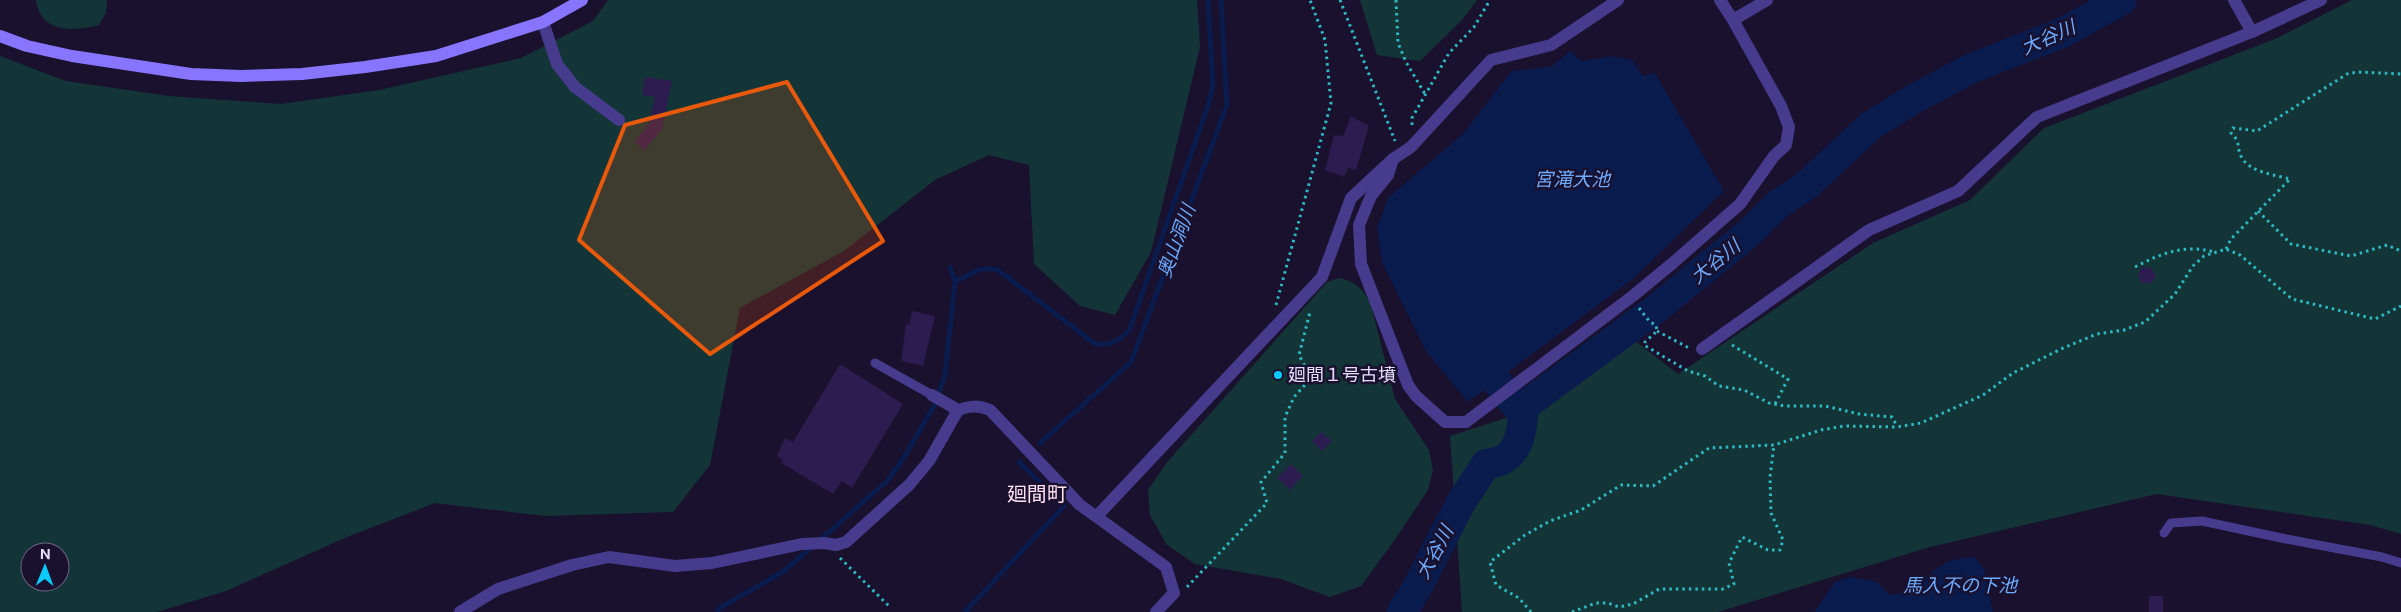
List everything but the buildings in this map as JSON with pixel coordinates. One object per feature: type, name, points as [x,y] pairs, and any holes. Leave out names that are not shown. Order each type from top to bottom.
[{"type":"street","points":[[0,36],[72,56],[192,74],[241,76],[302,74],[436,56],[543,22],[582,0]]},
{"type":"street","points":[[1097,516],[1322,277],[1351,198],[1401,153],[1491,60],[1551,46],[1618,0]]},
{"type":"street","points":[[1401,153],[1388,175],[1371,196],[1359,225],[1361,264],[1408,385],[1416,396],[1445,422],[1466,422],[1634,295],[1681,256],[1740,204],[1774,156],[1786,145],[1789,127],[1781,106],[1720,0]]},
{"type":"street","points":[[1733,20],[1767,0]]},
{"type":"street","points":[[2234,0],[2252,32]]},
{"type":"street","points":[[1702,349],[1868,230],[1958,191],[2036,117],[2252,32],[2321,0]]},
{"type":"street","points":[[543,22],[557,64],[575,87],[619,120]]},
{"type":"street","points":[[932,395],[958,410],[975,406],[990,410],[1080,505],[1166,567],[1174,593],[1156,612]]},
{"type":"street","points":[[460,612],[498,589],[582,563],[610,558],[675,566],[712,563],[808,544],[824,543],[836,545],[846,542],[909,485],[929,460],[958,410]]},
{"type":"lane","points":[[875,363],[932,395]]},
{"type":"lane","points":[[2164,533],[2171,523],[2202,521],[2401,562]]},
{"type":"path","points":[[1268,334],[1330,103],[1325,40],[1310,0]]},
{"type":"path","points":[[1340,0],[1401,153]]},
{"type":"path","points":[[1396,0],[1398,43],[1406,62],[1425,94]]},
{"type":"path","points":[[1401,153],[1412,118],[1425,94],[1449,53],[1474,27],[1490,0]]},
{"type":"path","points":[[2226,249],[2231,239],[2290,179],[2252,168],[2241,158],[2238,140],[2231,133],[2233,128],[2257,131],[2347,74],[2358,72],[2401,74]]},
{"type":"path","points":[[2258,211],[2291,244],[2351,256],[2387,245],[2401,251]]},
{"type":"path","points":[[2135,267],[2161,255],[2186,248],[2215,252]]},
{"type":"path","points":[[1531,612],[1519,598],[1496,585],[1490,562],[1518,541],[1550,521],[1581,510],[1621,485],[1653,486],[1709,448],[1774,445],[1821,430],[1844,426],[1897,427],[1921,423],[1983,395],[2013,373],[2061,349],[2098,334],[2124,330],[2145,322],[2175,294],[2193,266],[2204,256],[2215,252],[2226,249],[2240,255],[2292,299],[2375,319],[2401,306]]},
{"type":"path","points":[[1174,593],[1187,586],[1267,503],[1261,482],[1285,453],[1285,417],[1294,397],[1311,378],[1299,355],[1310,309],[1301,300]]},
{"type":"path","points":[[1638,306],[1650,322],[1656,325],[1657,330],[1697,352],[1702,349]]},
{"type":"path","points":[[1657,330],[1644,345],[1688,371],[1705,376],[1719,386],[1744,390],[1769,403],[1825,406],[1859,414],[1892,417],[1897,427]]},
{"type":"path","points":[[1719,338],[1788,379],[1775,404]]},
{"type":"path","points":[[1572,612],[1596,603],[1608,603],[1619,606],[1633,604],[1659,589],[1723,589],[1734,584],[1729,563],[1742,537],[1768,550],[1780,550],[1783,540],[1771,513],[1770,477],[1774,445]]},
{"type":"path","points":[[836,545],[840,557],[891,608]]},
{"type":"highlighted area","points":[[787,82],[883,241],[710,354],[579,240],[625,125]]},
{"type":"green space","points":[[36,0],[107,0],[106,13],[99,25],[69,29],[60,28],[44,19],[39,11]]},
{"type":"green space","points":[[608,0],[1197,0],[1200,47],[1151,252],[1115,315],[1080,306],[1034,264],[1029,165],[989,155],[935,180],[844,251],[740,308],[710,465],[673,512],[545,516],[435,503],[347,537],[226,591],[157,612],[0,612],[0,56],[66,81],[169,96],[281,104],[379,90],[521,58],[593,21]]},
{"type":"green space","points":[[1360,0],[1477,0],[1462,20],[1420,61],[1377,55]]},
{"type":"green space","points":[[2352,0],[2401,0],[2401,534],[2370,525],[2157,494],[1930,547],[1718,612],[1462,612],[1450,436],[1531,410],[1630,337],[1678,374],[1873,243],[1970,200],[2044,128],[2275,39]]},
{"type":"green space","points":[[1339,278],[1357,286],[1370,301],[1395,399],[1429,450],[1433,470],[1428,490],[1361,586],[1330,597],[1281,579],[1195,564],[1167,545],[1150,515],[1148,490],[1168,461],[1327,282]]},
{"type":"water","name":"宮滝大池","points":[[1570,51],[1581,61],[1611,56],[1632,60],[1643,76],[1655,73],[1724,191],[1633,279],[1468,402],[1426,351],[1382,262],[1377,227],[1389,197],[1464,133],[1511,71],[1551,67]]},
{"type":"water","name":"馬入不の下池","points":[[1974,557],[1984,569],[1993,612],[1814,612],[1835,582],[1851,577],[1877,582],[1889,594],[1898,594],[1915,587],[1945,563],[1956,559]]},
{"type":"waterway","points":[[955,281],[975,271],[985,269],[998,270],[1095,344],[1114,342],[1129,331],[1208,106],[1213,85],[1208,0]]},
{"type":"waterway","name":"奥山洞川","points":[[1040,443],[1131,362],[1227,105],[1221,0]]},
{"type":"waterway","name":"大谷川","points":[[1402,612],[1417,588],[1460,504],[1486,464],[1502,460],[1517,445],[1521,431],[1523,409],[1531,401],[1656,309],[1750,232],[1777,205],[1807,185],[1870,126],[1914,99],[1972,68],[2062,33],[2122,0]]},
{"type":"waterway","points":[[819,541],[888,480],[903,459],[934,406],[945,375],[955,281],[950,267]]},
{"type":"waterway","points":[[1490,373],[1517,407],[1523,409]]},
{"type":"waterway","name":"奥山洞川","points":[[965,612],[1064,506],[1019,462]]},
{"type":"waterway","points":[[718,612],[718,609],[784,571],[813,546]]},
{"type":"place","name":"廻間１号古墳","points":[[1278,375]]},
{"type":"district","name":"廻間町","points":[[1037,494]]}]
